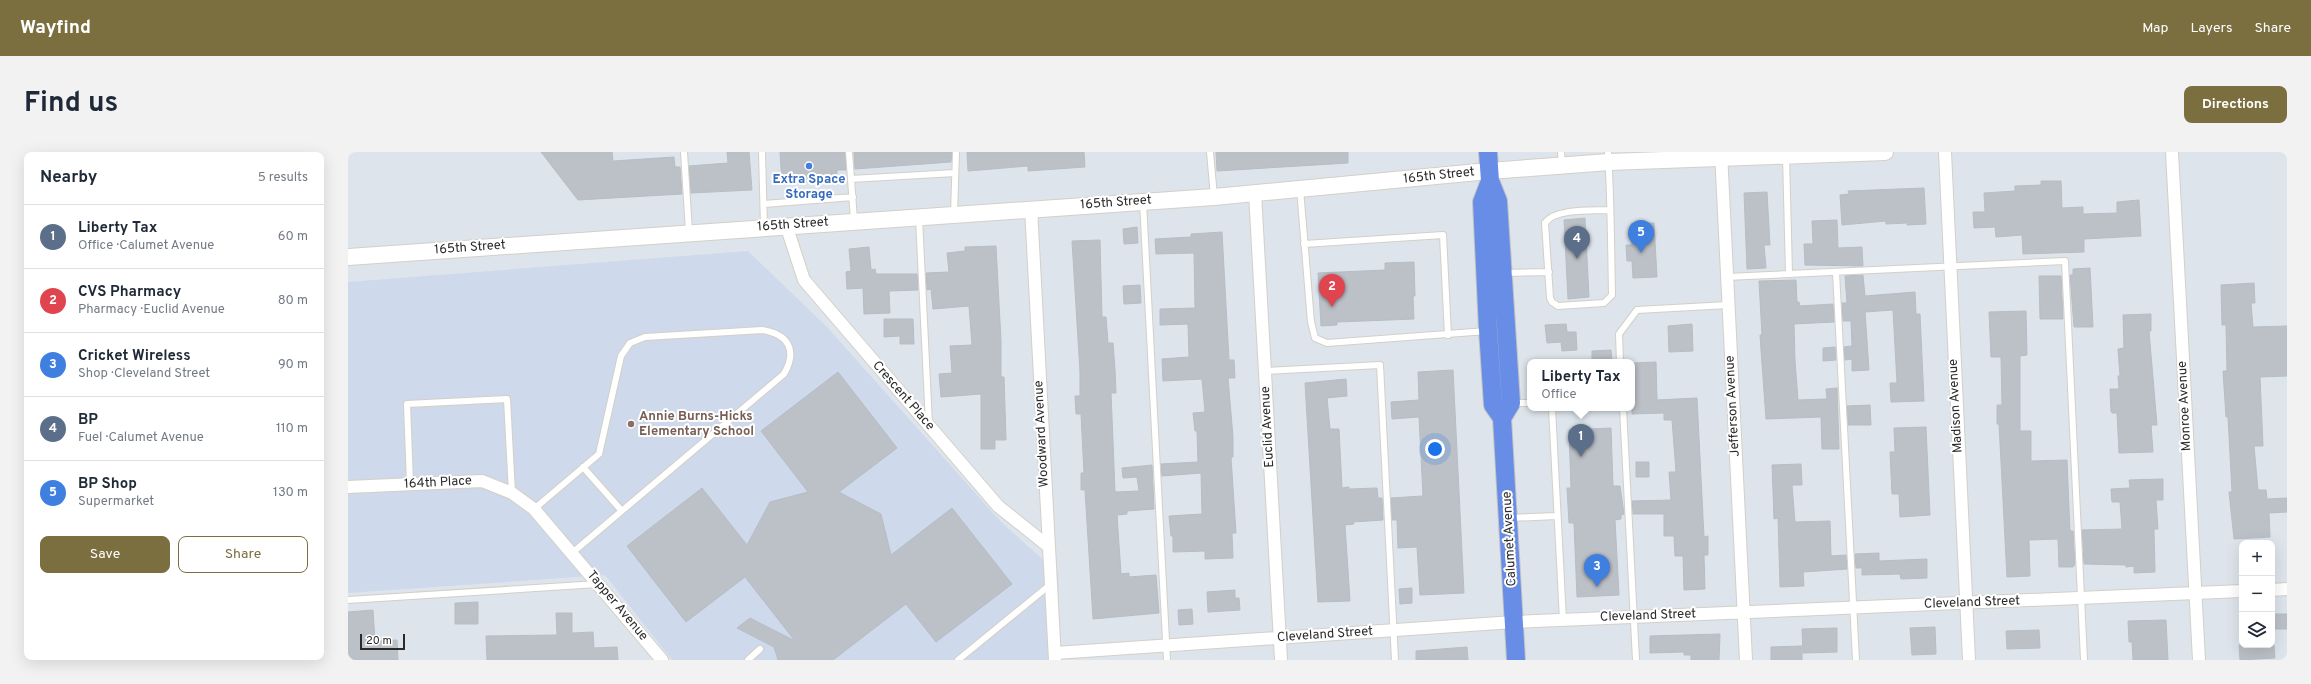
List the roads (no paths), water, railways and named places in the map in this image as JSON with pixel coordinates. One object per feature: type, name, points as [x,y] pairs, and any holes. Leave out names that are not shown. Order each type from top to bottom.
[{"type":"main road","name":"Calumet Avenue","points":[[1488,152],[1489,176],[1498,202],[1504,273],[1509,518],[1516,660]]},
{"type":"main road","name":"165th Street","points":[[348,257],[854,220],[1214,197],[1300,189],[1489,176],[1561,159],[1721,154],[1786,155],[1885,152]]},
{"type":"main road","name":"Calumet Avenue","points":[[1489,176],[1482,202],[1493,405],[1507,410]]},
{"type":"street","name":"Madison Avenue","points":[[1944,152],[1969,660]]},
{"type":"street","name":"Monroe Avenue","points":[[2172,152],[2199,660]]},
{"type":"street","name":"Jefferson Avenue","points":[[1721,154],[1746,660]]},
{"type":"street","name":"Euclid Avenue","points":[[1255,194],[1281,660]]},
{"type":"street","name":"Woodward Avenue","points":[[1031,208],[1051,584],[1052,658]]},
{"type":"street","name":"Crescent Place","points":[[786,225],[804,280],[998,506],[1048,546]]},
{"type":"street","name":"164th Place","points":[[348,487],[482,481],[512,493],[534,509],[572,553]]},
{"type":"street","name":"Tapper Avenue","points":[[572,553],[662,660]]},
{"type":"street","points":[[2275,590],[2287,589]]},
{"type":"street","name":"Cleveland Street","points":[[1052,658],[1166,646],[1514,622],[2239,591]]},
{"type":"lane","points":[[684,152],[689,232]]},
{"type":"lane","points":[[762,152],[764,227]]},
{"type":"lane","points":[[849,152],[854,220]]},
{"type":"lane","points":[[954,214],[956,152]]},
{"type":"lane","points":[[1210,152],[1214,197]]},
{"type":"lane","points":[[1786,155],[1789,274]]},
{"type":"lane","points":[[1609,157],[1612,295],[1610,299],[1604,303],[1558,306],[1552,302],[1550,298],[1545,223],[1549,216],[1558,213],[1610,210]]},
{"type":"lane","points":[[851,179],[955,173]]},
{"type":"lane","points":[[1300,189],[1311,322],[1315,338],[1327,343],[1448,335],[1488,330]]},
{"type":"lane","points":[[764,204],[853,197]]},
{"type":"lane","points":[[1143,201],[1167,660]]},
{"type":"lane","points":[[919,216],[929,426]]},
{"type":"lane","points":[[1304,244],[1443,235],[1448,335]]},
{"type":"lane","points":[[1727,277],[2065,261],[2084,660]]},
{"type":"lane","points":[[1504,273],[1549,272]]},
{"type":"lane","points":[[1836,272],[1856,660]]},
{"type":"lane","points":[[1620,359],[1619,334],[1637,310],[1728,305]]},
{"type":"lane","points":[[534,509],[598,454],[601,448],[621,356],[630,344],[645,337],[762,330],[779,334],[784,338],[790,352],[788,367],[784,374],[621,510],[572,553]]},
{"type":"lane","points":[[1265,371],[1380,365],[1395,660]]},
{"type":"lane","points":[[410,484],[407,404],[507,399],[512,493]]},
{"type":"lane","points":[[1507,410],[1527,405]]},
{"type":"lane","points":[[1552,411],[1562,620]]},
{"type":"lane","points":[[1623,411],[1636,660]]},
{"type":"lane","points":[[583,467],[621,510]]},
{"type":"lane","points":[[1509,518],[1557,516]]},
{"type":"lane","points":[[348,600],[598,584]]},
{"type":"lane","points":[[958,660],[1051,584]]},
{"type":"lane","points":[[748,660],[760,649]]},
{"type":"place","name":"Extra Space Storage","points":[[809,166]]},
{"type":"place","name":"BP Shop","points":[[1641,253]]},
{"type":"place","name":"BP","points":[[1577,259]]},
{"type":"place","name":"CVS Pharmacy","points":[[1332,307]]},
{"type":"place","name":"Annie Burns-Hicks Elementary School","points":[[631,424]]},
{"type":"place","name":"Liberty Tax","points":[[1581,457]]},
{"type":"place","name":"Cricket Wireless","points":[[1597,587]]}]
